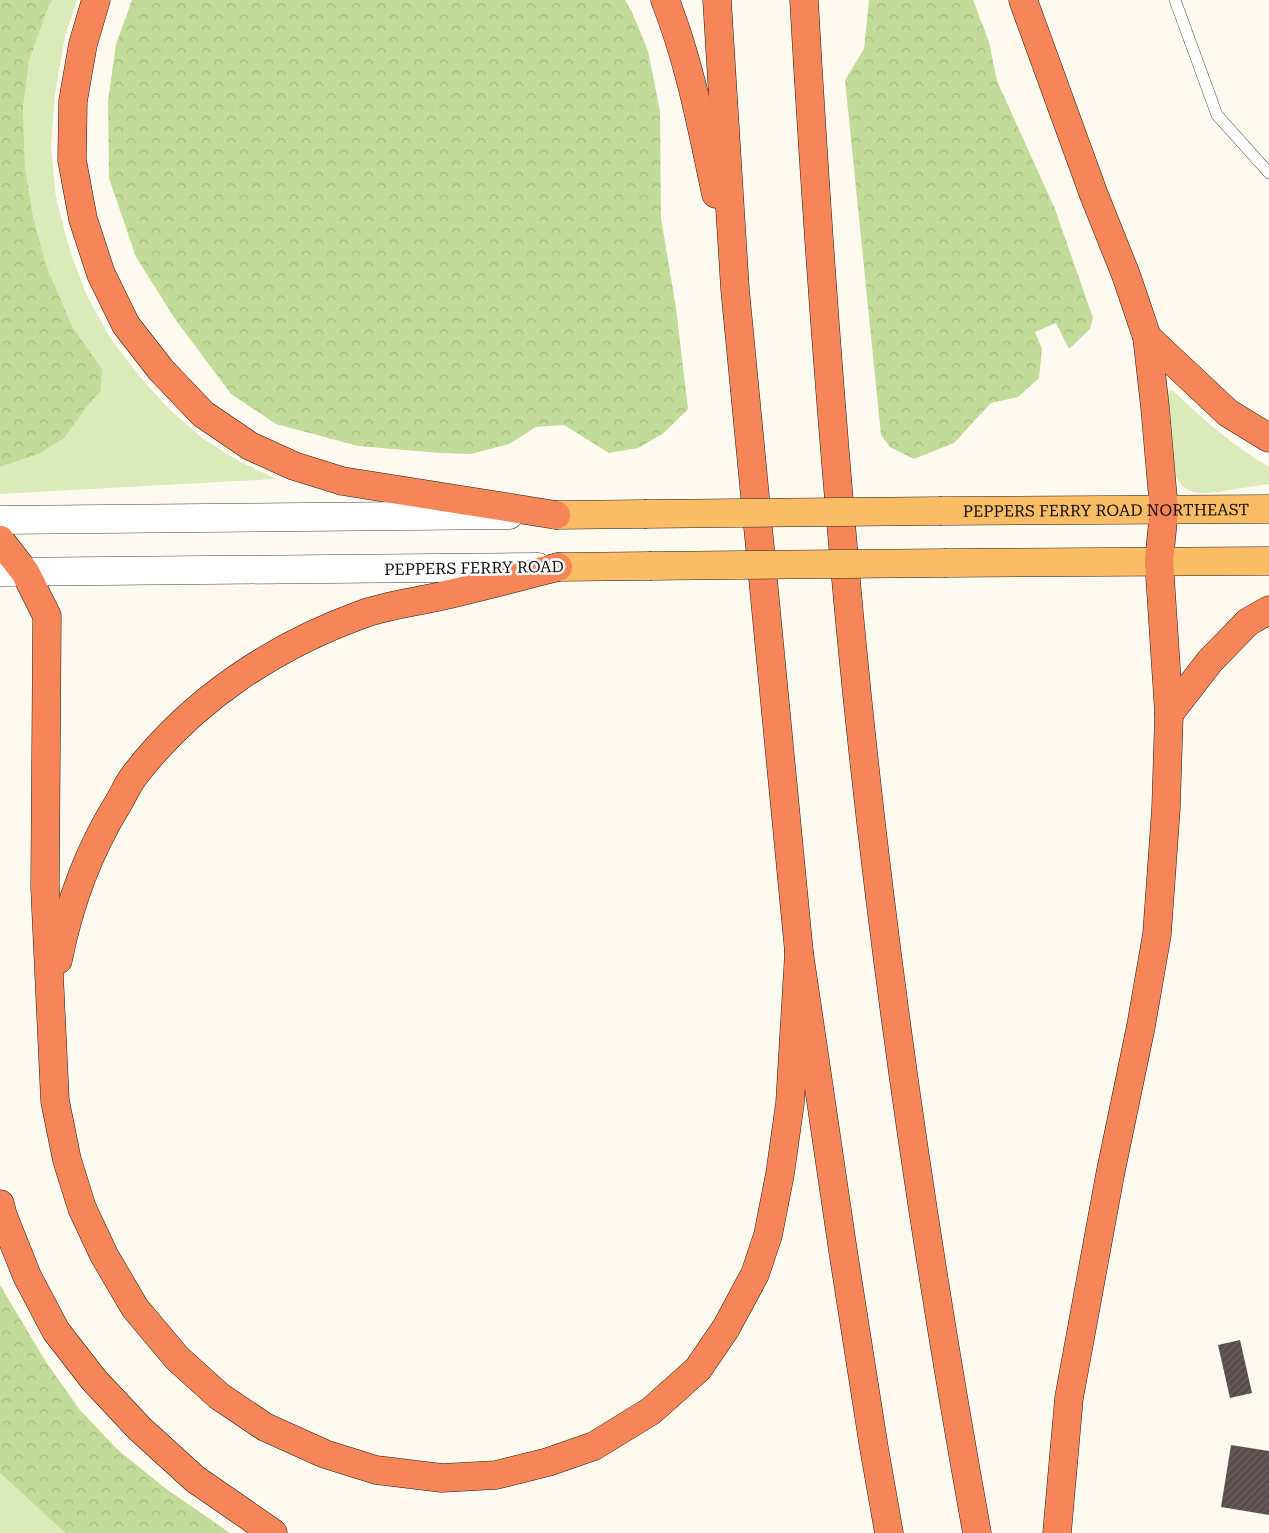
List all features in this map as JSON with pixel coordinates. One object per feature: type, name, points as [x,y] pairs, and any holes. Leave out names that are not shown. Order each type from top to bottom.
[{"type":"highway","points":[[96,0],[84,44],[72,101],[72,160],[83,219],[101,274],[126,325],[161,370],[203,414],[250,446],[294,466],[342,482],[556,515]]},
{"type":"highway","points":[[665,0],[679,34],[696,100],[735,289]]},
{"type":"highway","points":[[718,0],[735,289],[799,952],[842,1251],[889,1533]]},
{"type":"highway","points":[[804,0],[824,317],[851,634],[862,738],[886,939],[916,1157],[948,1366],[977,1533]]},
{"type":"highway","points":[[1023,0],[1094,195],[1126,275],[1147,337],[1164,510],[1159,561],[1169,714],[1166,808],[1156,934],[1141,1026],[1110,1175],[1068,1398],[1056,1533]]},
{"type":"highway","points":[[1147,337],[1228,413],[1269,438]]},
{"type":"highway","points":[[0,540],[13,572],[47,616],[45,888],[55,1101],[67,1160],[82,1208],[104,1255],[136,1308],[177,1358],[219,1396],[265,1427],[324,1454],[376,1470],[442,1478],[496,1476],[548,1462],[594,1446],[651,1411],[698,1369],[726,1328],[755,1274],[768,1235],[779,1183],[790,1103],[799,952]]},
{"type":"highway","points":[[52,1043],[54,982],[65,927],[83,873],[107,821],[134,777],[169,735],[209,699],[251,669],[302,640],[365,613],[558,567]]},
{"type":"highway","points":[[1169,714],[1210,661],[1248,622],[1269,610]]},
{"type":"highway","points":[[0,1204],[27,1276],[56,1331],[94,1380],[140,1429],[195,1479],[272,1533]]},
{"type":"main road","name":"PEPPERS FERRY ROAD NORTHEAST","points":[[556,515],[1269,509]]},
{"type":"main road","points":[[1159,561],[1269,561]]},
{"type":"main road","name":"PEPPERS FERRY ROAD","points":[[558,567],[1159,561]]},
{"type":"street","points":[[0,520],[556,515]]},
{"type":"street","name":"PEPPERS FERRY ROAD","points":[[13,572],[558,567]]},
{"type":"lane","points":[[1175,0],[1216,115],[1269,173]]},
{"type":"green space","points":[[0,0],[52,0],[29,61],[23,108],[25,167],[33,216],[46,265],[72,326],[102,369],[101,391],[87,406],[64,438],[39,454],[0,467]]},
{"type":"green space","points":[[52,0],[77,0],[65,36],[55,94],[51,146],[56,198],[70,251],[87,296],[111,339],[140,377],[170,410],[202,438],[237,460],[276,479],[0,494],[0,467],[39,454],[101,391],[102,369],[72,326],[46,265],[33,216],[25,167],[23,108],[29,61]]},
{"type":"green space","points":[[132,0],[625,0],[648,51],[660,111],[661,218],[676,308],[688,409],[664,433],[638,448],[609,453],[564,425],[536,427],[509,444],[471,454],[440,453],[358,446],[276,424],[231,394],[175,319],[136,257],[109,178],[108,101],[116,44]]},
{"type":"green space","points":[[869,0],[973,0],[989,42],[997,81],[1055,209],[1093,318],[1090,329],[1069,349],[1056,323],[1035,332],[1042,349],[1039,378],[1018,397],[991,403],[954,443],[914,459],[890,447],[881,435],[845,80],[864,49]]},
{"type":"green space","points":[[1170,390],[1175,392],[1208,423],[1232,442],[1269,467],[1269,484],[1203,493],[1188,490],[1181,485],[1174,468],[1168,394]]},
{"type":"green space","points":[[0,1285],[46,1362],[80,1410],[118,1450],[165,1488],[230,1533],[65,1533],[0,1473]]},
{"type":"green space","points":[[0,1473],[65,1533],[0,1533]]},
{"type":"building","points":[[1240,1340],[1252,1393],[1230,1398],[1218,1345]]},
{"type":"building","points":[[1231,1445],[1269,1451],[1269,1515],[1221,1507]]}]
